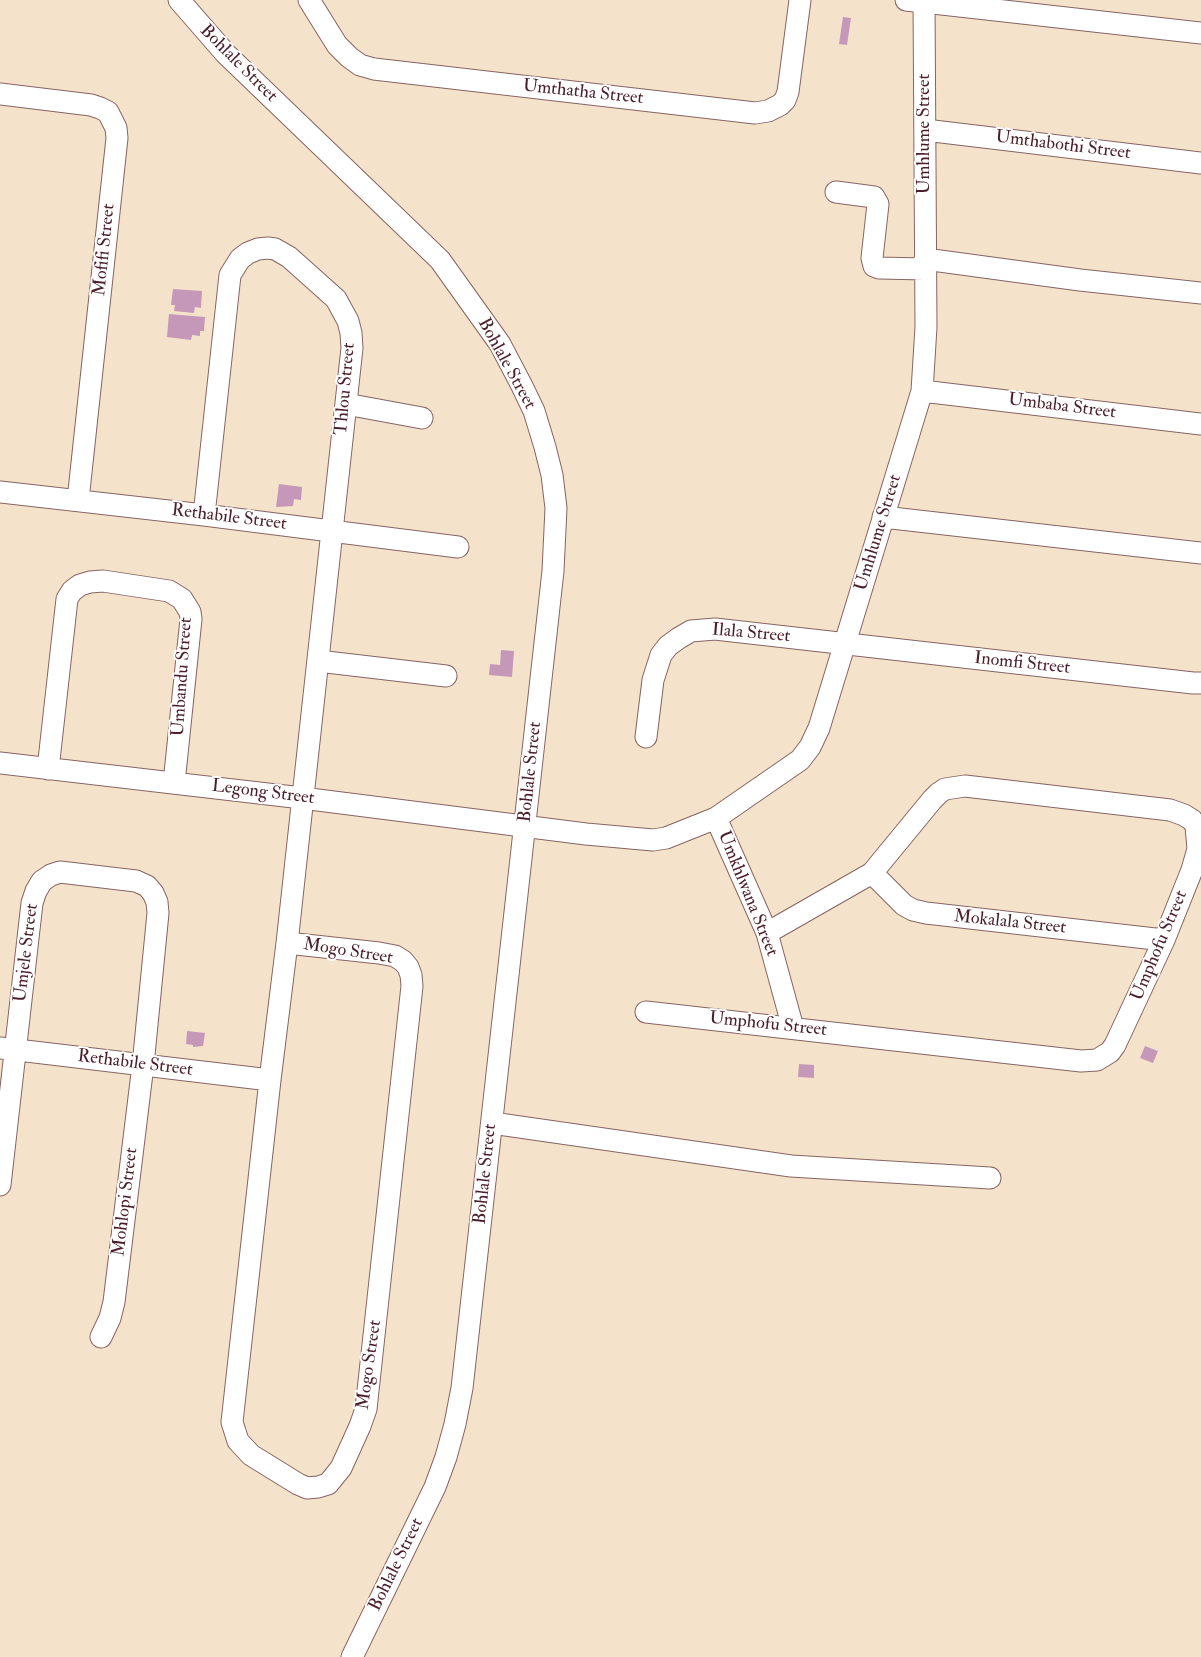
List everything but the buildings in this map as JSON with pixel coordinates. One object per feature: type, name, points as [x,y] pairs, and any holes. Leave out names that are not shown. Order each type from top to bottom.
[{"type":"street","name":"Bohlale Street","points":[[179,0],[226,54],[440,260],[500,344],[534,411],[552,475],[556,508],[553,571],[462,1388],[451,1441],[436,1487],[352,1657]]},
{"type":"street","name":"Umthatha Street","points":[[309,0],[337,45],[360,65],[374,69],[755,113],[768,111],[785,100],[788,92],[800,0]]},
{"type":"street","name":"Umhlume Street","points":[[525,825],[586,834],[652,840],[666,838],[716,818],[800,760],[810,747],[819,728],[922,391],[925,344],[925,130],[918,1]]},
{"type":"street","points":[[918,1],[1201,32]]},
{"type":"street","name":"Mofifi Street","points":[[0,94],[91,105],[108,112],[116,128],[116,148],[78,500]]},
{"type":"street","name":"Umthabothi Street","points":[[925,130],[1201,163]]},
{"type":"street","points":[[836,192],[874,197],[878,204],[872,258],[874,266],[879,268],[925,264],[1201,293]]},
{"type":"street","name":"Thlou Street","points":[[204,515],[230,275],[240,259],[248,253],[268,248],[283,252],[327,289],[336,299],[346,316],[351,333],[352,348],[302,798]]},
{"type":"street","name":"Umbaba Street","points":[[922,391],[1201,424]]},
{"type":"street","points":[[346,404],[422,418]]},
{"type":"street","name":"Rethabile Street","points":[[0,492],[458,547]]},
{"type":"street","points":[[883,517],[1201,554]]},
{"type":"street","name":"Umbandu Street","points":[[48,769],[67,599],[72,591],[80,585],[103,581],[169,591],[182,599],[190,612],[191,619],[174,783]]},
{"type":"street","name":"Ilala Street","points":[[646,737],[653,680],[661,655],[668,646],[691,631],[715,628],[844,644]]},
{"type":"street","name":"Inomfi Street","points":[[844,644],[1194,684],[1201,683]]},
{"type":"street","points":[[318,661],[446,676]]},
{"type":"street","name":"Legong Street","points":[[0,764],[525,825]]},
{"type":"street","name":"Umphofu Street","points":[[646,1012],[1081,1061],[1097,1060],[1110,1052],[1115,1046],[1164,940],[1192,870],[1198,848],[1196,826],[1192,820],[1179,812],[965,786],[946,789],[932,800],[872,873],[767,933]]},
{"type":"street","name":"Mogo Street","points":[[287,943],[395,956],[403,960],[412,975],[366,1409],[341,1468],[328,1484],[307,1488],[251,1455],[238,1441],[233,1429],[232,1414],[302,798]]},
{"type":"street","name":"Umkhlwana Street","points":[[716,818],[767,933],[793,1028]]},
{"type":"street","name":"Umjele Street","points":[[0,1185],[8,1049],[32,903],[42,881],[50,875],[69,872],[136,881],[147,886],[153,893],[157,902],[158,913],[143,1065]]},
{"type":"street","name":"Mokalala Street","points":[[872,873],[904,904],[913,910],[926,913],[1164,940]]},
{"type":"street","name":"Rethabile Street","points":[[8,1049],[270,1080]]},
{"type":"street","name":"Mohlopi Street","points":[[101,1336],[110,1318],[114,1302],[143,1065]]},
{"type":"street","points":[[492,1123],[791,1166],[990,1178]]}]
